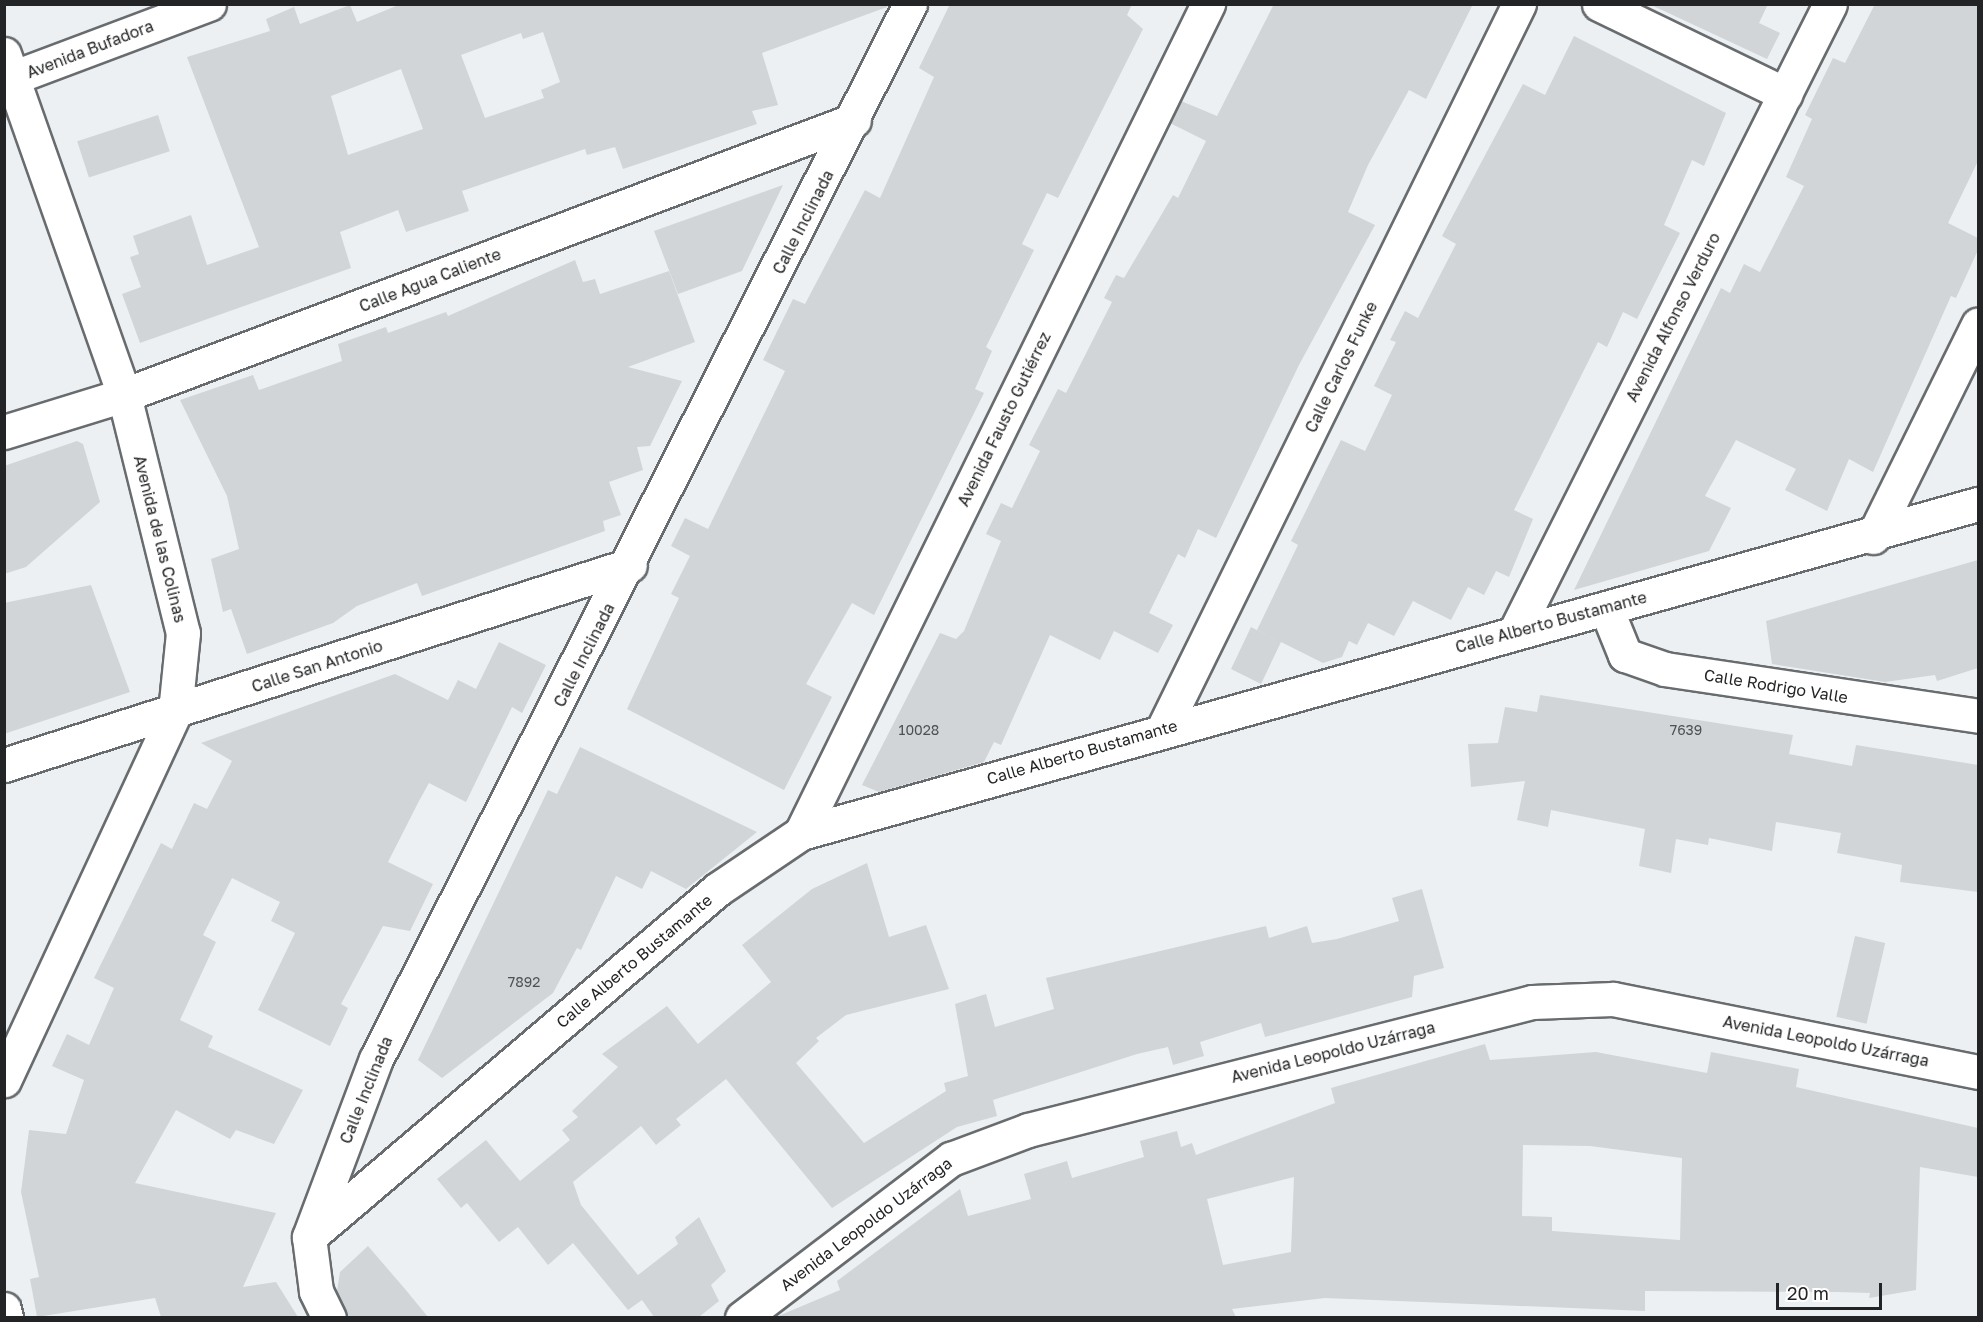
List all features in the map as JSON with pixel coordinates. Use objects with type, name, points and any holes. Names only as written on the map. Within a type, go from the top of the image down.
[{"type":"street","name":"Avenida Bufadora","points":[[8,71],[209,4]]},
{"type":"street","name":"Calle Inclinada","points":[[329,1317],[316,1291],[309,1237],[376,1059],[630,565],[910,4]]},
{"type":"street","name":"Avenida Fausto Gutiérrez","points":[[801,833],[1208,4]]},
{"type":"street","name":"Calle Carlos Funke","points":[[1163,729],[1519,4]]},
{"type":"street","points":[[1599,4],[1785,94]]},
{"type":"street","name":"Avenida Alfonso Verduro","points":[[1516,630],[1830,4]]},
{"type":"street","name":"Avenida de las Colinas","points":[[4,1080],[175,712],[183,633],[124,395],[8,71]]},
{"type":"street","name":"Calle Agua Caliente","points":[[4,432],[124,395],[854,120]]},
{"type":"street","points":[[1873,537],[1978,325]]},
{"type":"street","name":"Calle Alberto Bustamante","points":[[309,1237],[718,889],[801,833],[1516,630],[1873,537],[1978,504]]},
{"type":"street","name":"Calle San Antonio","points":[[4,765],[630,565]]},
{"type":"street","name":"Calle Rodrigo Valle","points":[[1606,608],[1625,655],[1665,669],[1978,716]]},
{"type":"street","name":"Avenida Leopoldo Uzárraga","points":[[742,1317],[951,1159],[1028,1130],[1532,1002],[1612,999],[1978,1072]]},
{"type":"street","points":[[4,1309],[6,1317]]},
{"type":"building","points":[[401,4],[887,4],[887,7],[762,53],[778,105],[752,111],[757,124],[623,169],[615,147],[587,155],[585,149],[462,191],[469,211],[406,232],[398,210],[340,232],[351,268],[140,343],[122,294],[141,287],[130,257],[139,254],[133,236],[191,215],[207,265],[259,247],[187,57],[270,31],[266,19],[294,7],[300,24],[350,5],[357,22]],"holes":[[[543,32],[560,82],[541,90],[544,98],[485,118],[461,55],[521,33],[523,39]],[[401,69],[423,129],[348,155],[331,96]]]},
{"type":"building","points":[[950,4],[1132,4],[1127,15],[1143,29],[1058,198],[1047,193],[1022,244],[1034,250],[986,347],[992,351],[975,389],[984,393],[874,615],[852,603],[806,684],[832,697],[784,790],[627,709],[679,598],[671,594],[690,556],[671,546],[685,518],[708,529],[785,371],[763,360],[793,299],[805,304],[865,190],[880,198],[934,77],[919,68]]},
{"type":"building","points":[[1274,4],[1473,4],[1426,99],[1409,90],[1368,165],[1348,212],[1375,225],[1299,365],[1216,538],[1198,529],[1185,558],[1178,554],[1149,613],[1173,625],[1158,653],[1114,631],[1100,660],[1050,635],[1001,745],[994,742],[984,762],[879,792],[862,785],[940,633],[956,639],[964,631],[1001,541],[986,534],[1001,503],[1012,508],[1040,451],[1029,445],[1058,389],[1066,393],[1112,302],[1104,298],[1116,275],[1124,278],[1173,195],[1178,198],[1206,141],[1170,123],[1181,101],[1217,116]]},
{"type":"building","points":[[1649,4],[1768,4],[1759,23],[1780,33],[1767,59]]},
{"type":"building","points":[[1875,4],[1978,4],[1978,161],[1948,223],[1978,238],[1978,250],[1956,298],[1951,296],[1873,472],[1849,459],[1827,511],[1785,490],[1796,469],[1736,440],[1705,496],[1731,508],[1709,551],[1574,590],[1721,288],[1730,293],[1744,264],[1760,272],[1804,186],[1786,177],[1812,119],[1805,115],[1833,58],[1845,63]]},
{"type":"building","points":[[1574,36],[1726,113],[1704,166],[1692,160],[1664,225],[1680,233],[1637,319],[1623,312],[1607,347],[1598,342],[1514,510],[1533,519],[1509,577],[1496,571],[1484,595],[1468,587],[1451,620],[1413,601],[1394,636],[1368,623],[1357,645],[1349,641],[1342,657],[1323,663],[1281,642],[1261,684],[1231,669],[1251,627],[1276,640],[1257,630],[1298,545],[1291,541],[1341,440],[1365,451],[1392,395],[1374,386],[1396,342],[1390,340],[1405,311],[1418,318],[1456,244],[1442,236],[1523,84],[1545,95]]},
{"type":"building","points":[[158,115],[170,151],[89,177],[77,141]]},
{"type":"building","points":[[783,185],[742,271],[678,294],[654,231]]},
{"type":"building","points":[[575,260],[583,282],[595,279],[600,294],[669,271],[695,342],[628,367],[682,381],[650,446],[637,447],[643,470],[609,482],[621,515],[603,521],[605,531],[422,596],[417,583],[357,606],[333,623],[247,654],[231,609],[223,612],[211,559],[239,549],[227,496],[180,400],[253,375],[259,390],[342,361],[338,344],[386,327],[388,333],[446,312],[448,316]]},
{"type":"building","points":[[77,441],[83,444],[100,502],[26,567],[4,574],[4,466]]},
{"type":"building","points":[[1978,560],[1978,668],[1937,681],[1935,675],[1885,682],[1772,664],[1766,621]]},
{"type":"building","points":[[91,585],[130,692],[4,734],[4,603]]},
{"type":"building","points":[[499,642],[546,665],[522,713],[512,707],[466,802],[429,783],[388,862],[433,884],[410,931],[383,926],[341,1004],[348,1008],[330,1046],[258,1010],[295,933],[271,921],[280,902],[232,878],[203,935],[216,942],[180,1020],[213,1036],[208,1047],[303,1090],[274,1144],[236,1130],[230,1139],[176,1110],[135,1183],[276,1213],[243,1287],[276,1282],[298,1317],[161,1317],[155,1298],[37,1317],[30,1279],[39,1277],[21,1192],[29,1130],[66,1134],[84,1080],[52,1066],[67,1034],[89,1045],[114,988],[94,978],[161,843],[172,849],[194,803],[207,809],[232,761],[201,743],[395,674],[448,700],[458,680],[476,689]]},
{"type":"building","points":[[1540,695],[1793,735],[1789,754],[1852,766],[1856,745],[1978,765],[1978,892],[1900,882],[1902,865],[1837,853],[1841,833],[1776,822],[1772,851],[1709,838],[1708,845],[1676,839],[1671,873],[1639,866],[1645,829],[1551,810],[1548,827],[1517,820],[1525,781],[1471,787],[1468,744],[1498,743],[1505,707],[1537,712]]},
{"type":"building","points":[[580,747],[757,832],[686,889],[651,871],[642,889],[616,876],[581,950],[577,948],[553,993],[442,1078],[418,1060],[548,790],[557,794]]},
{"type":"building","points":[[867,863],[889,937],[926,925],[949,989],[846,1015],[816,1038],[819,1041],[796,1063],[864,1143],[946,1091],[944,1083],[968,1076],[955,1004],[986,994],[995,1027],[1054,1009],[1046,978],[1266,926],[1269,938],[1307,926],[1312,943],[1337,939],[1399,921],[1392,898],[1422,889],[1444,968],[1414,976],[1412,997],[1265,1037],[1261,1023],[1200,1042],[1204,1056],[1173,1065],[1168,1047],[1137,1054],[993,1100],[997,1116],[957,1127],[832,1208],[726,1079],[676,1119],[681,1125],[656,1145],[641,1126],[573,1182],[581,1205],[638,1275],[678,1244],[675,1237],[699,1217],[726,1271],[711,1285],[719,1301],[699,1317],[654,1317],[642,1300],[628,1310],[573,1243],[548,1265],[518,1227],[499,1242],[467,1203],[461,1208],[437,1179],[486,1140],[520,1181],[570,1140],[562,1130],[578,1117],[572,1111],[618,1067],[602,1054],[667,1006],[698,1044],[771,982],[742,945],[812,889]]},
{"type":"building","points":[[1855,936],[1885,943],[1867,1024],[1836,1017]]},
{"type":"building","points":[[1485,1044],[1490,1060],[1596,1052],[1707,1073],[1711,1052],[1799,1069],[1796,1087],[1978,1128],[1978,1177],[1920,1167],[1916,1290],[1869,1298],[1870,1293],[1645,1291],[1645,1311],[1325,1298],[1232,1309],[1236,1317],[776,1317],[840,1290],[837,1281],[960,1189],[968,1216],[1031,1199],[1024,1174],[1067,1161],[1072,1178],[1144,1157],[1140,1141],[1177,1131],[1181,1147],[1192,1143],[1196,1155],[1335,1103],[1331,1088]],"holes":[[[1523,1145],[1590,1146],[1682,1158],[1680,1240],[1552,1231],[1552,1217],[1522,1216]],[[1294,1177],[1291,1252],[1223,1265],[1207,1199]]]},
{"type":"building","points":[[368,1246],[428,1317],[347,1317],[337,1291],[340,1272]]}]
